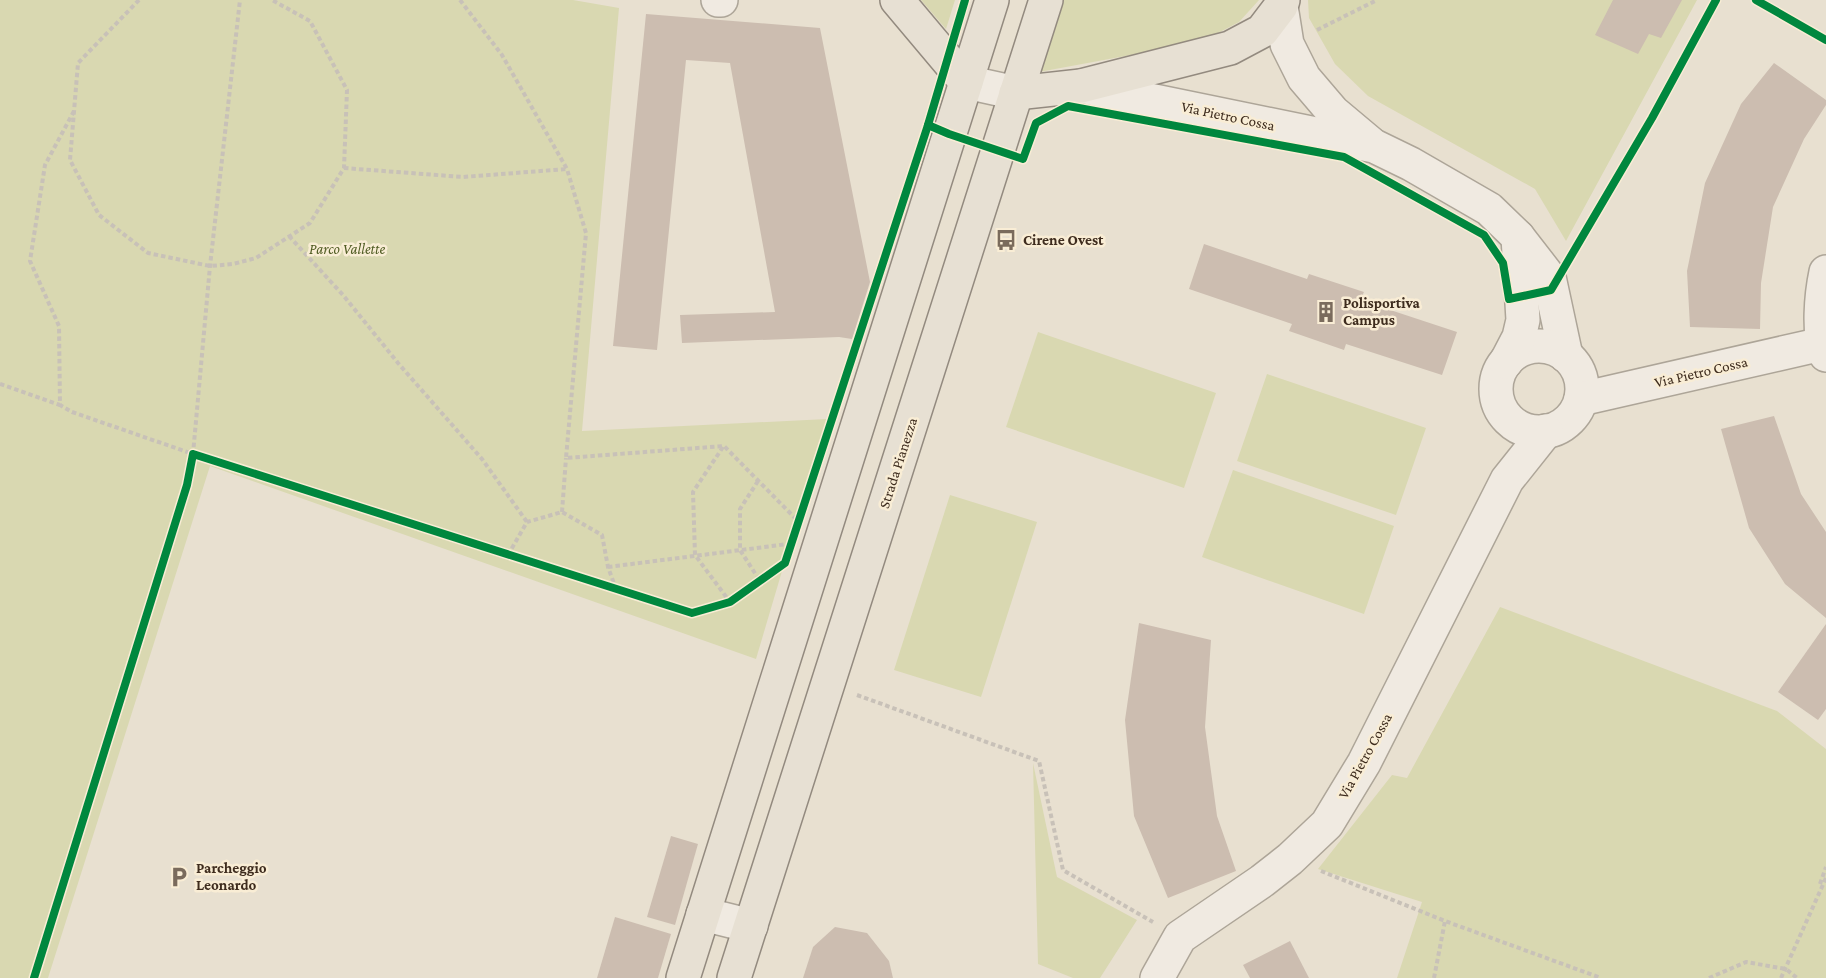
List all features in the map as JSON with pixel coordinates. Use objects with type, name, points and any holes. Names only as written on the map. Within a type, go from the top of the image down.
[{"type":"main road","points":[[897,0],[966,81]]},
{"type":"main road","points":[[683,978],[992,0]]},
{"type":"main road","name":"Strada Pianezza","points":[[734,978],[1046,0]]},
{"type":"main road","points":[[1016,93],[1081,86],[1230,48],[1262,31],[1282,3]]},
{"type":"street","name":"Via Pietro Cossa","points":[[1282,3],[1287,44],[1304,78],[1333,112],[1374,147]]},
{"type":"street","points":[[966,81],[1016,93]]},
{"type":"street","name":"Via Pietro Cossa","points":[[1081,86],[1374,147],[1412,164],[1489,209],[1518,237],[1549,277],[1566,356],[1574,364],[1581,387],[1581,399],[1576,411],[1568,421],[1557,428],[1546,431],[1507,480],[1364,763],[1327,824],[1290,859],[1180,937],[1157,978]]},
{"type":"street","name":"Via Pietro Cossa","points":[[1507,480],[1506,416],[1498,400],[1496,387],[1499,374],[1519,337],[1523,320],[1518,237]]},
{"type":"street","name":"Via Pietro Cossa","points":[[1581,399],[1824,350],[1822,288],[1826,272]]},
{"type":"street","points":[[1506,362],[1517,353],[1541,346],[1554,349],[1566,356]]},
{"type":"street","points":[[1506,416],[1521,428],[1532,432],[1546,431]]},
{"type":"street","points":[[703,914],[751,926]]},
{"type":"path","points":[[139,0],[78,63],[70,160],[99,215],[148,253],[210,266],[233,264],[256,258],[310,223],[344,168],[347,90],[310,21],[272,0]]},
{"type":"path","points":[[0,384],[193,454],[210,266],[240,0]]},
{"type":"path","points":[[460,0],[502,55],[567,169],[586,233],[562,512]]},
{"type":"path","points":[[1287,44],[1377,0]]},
{"type":"path","points":[[60,405],[59,326],[30,261],[45,165],[74,111]]},
{"type":"path","points":[[344,168],[463,177],[567,169]]},
{"type":"path","points":[[289,236],[343,295],[398,363],[482,459],[527,522]]},
{"type":"path","points":[[566,458],[724,446]]},
{"type":"path","points":[[724,446],[798,521]]},
{"type":"path","points":[[724,446],[693,492],[695,555],[730,602]]},
{"type":"path","points":[[758,481],[740,509],[740,550],[760,581]]},
{"type":"path","points":[[788,553],[802,510]]},
{"type":"path","points":[[508,555],[527,522],[562,512],[602,535],[608,567],[616,589]]},
{"type":"path","points":[[608,567],[792,543]]},
{"type":"path","points":[[828,684],[1039,761],[1063,870],[1180,937]]},
{"type":"path","points":[[1290,859],[1445,921],[1601,978]]},
{"type":"path","points":[[1781,978],[1815,899],[1826,867]]},
{"type":"path","points":[[1815,899],[1826,878]]},
{"type":"path","points":[[1434,978],[1445,921]]},
{"type":"path","points":[[1708,978],[1746,962],[1786,969],[1797,978]]},
{"type":"green space","name":"Parco Vallette","points":[[0,0],[573,0],[619,8],[582,431],[827,419],[756,659],[210,466],[48,978],[0,978]]},
{"type":"green space","points":[[921,0],[955,0],[946,29]]},
{"type":"green space","points":[[1063,0],[1259,0],[1239,22],[1201,42],[1039,72]]},
{"type":"green space","points":[[1308,0],[1697,0],[1566,241],[1535,189],[1368,96],[1335,64],[1309,18]]},
{"type":"green space","points":[[1038,332],[1216,393],[1184,488],[1006,427]]},
{"type":"green space","points":[[1267,374],[1426,428],[1396,515],[1237,461]]},
{"type":"green space","points":[[1233,470],[1394,526],[1364,614],[1202,557]]},
{"type":"green space","points":[[950,495],[1037,522],[981,697],[894,670]]},
{"type":"green space","points":[[1500,607],[1777,711],[1826,749],[1826,978],[1397,978],[1422,902],[1318,869],[1392,775],[1407,778]]},
{"type":"green space","points":[[1033,763],[1057,877],[1137,920],[1100,978],[1073,978],[1038,964]]},
{"type":"building","points":[[1613,0],[1682,0],[1661,38],[1649,34],[1638,54],[1595,35]]},
{"type":"building","points":[[646,14],[820,28],[870,282],[852,339],[839,337],[682,343],[680,315],[775,312],[730,63],[686,60],[657,350],[613,346]]},
{"type":"building","points":[[1774,63],[1826,100],[1826,105],[1804,139],[1773,207],[1761,283],[1760,329],[1690,327],[1687,271],[1705,183],[1741,104]]},
{"type":"building","points":[[1204,244],[1307,279],[1309,274],[1364,292],[1360,300],[1457,332],[1442,375],[1346,344],[1344,350],[1289,331],[1292,324],[1189,289]]},
{"type":"building","points":[[1774,416],[1801,494],[1826,532],[1826,618],[1785,584],[1749,528],[1721,429]]},
{"type":"building","points":[[1139,623],[1211,640],[1205,727],[1217,816],[1236,871],[1168,898],[1134,816],[1125,720]]},
{"type":"building","points":[[1826,624],[1826,709],[1818,720],[1778,692]]},
{"type":"building","points":[[671,836],[698,844],[675,925],[647,917]]},
{"type":"building","points":[[615,917],[671,934],[658,978],[597,978]]},
{"type":"building","points":[[835,927],[867,933],[889,961],[893,978],[803,978],[813,947]]},
{"type":"building","points":[[1290,941],[1309,978],[1250,978],[1243,965]]},
{"type":"cycle path","points":[[928,125],[965,0]]},
{"type":"cycle path","points":[[34,978],[187,485],[193,454],[692,613],[730,602],[785,563],[928,125],[1023,159],[1036,123],[1068,106],[1344,157],[1484,235],[1503,263],[1509,299],[1551,290],[1652,118],[1716,0]]},
{"type":"cycle path","points":[[1756,0],[1826,40]]},
{"type":"place","name":"Cirene Ovest","points":[[1006,240]]},
{"type":"place","name":"Polisportiva Campus","points":[[1326,312]]},
{"type":"place","name":"Parcheggio Leonardo","points":[[179,877]]}]
